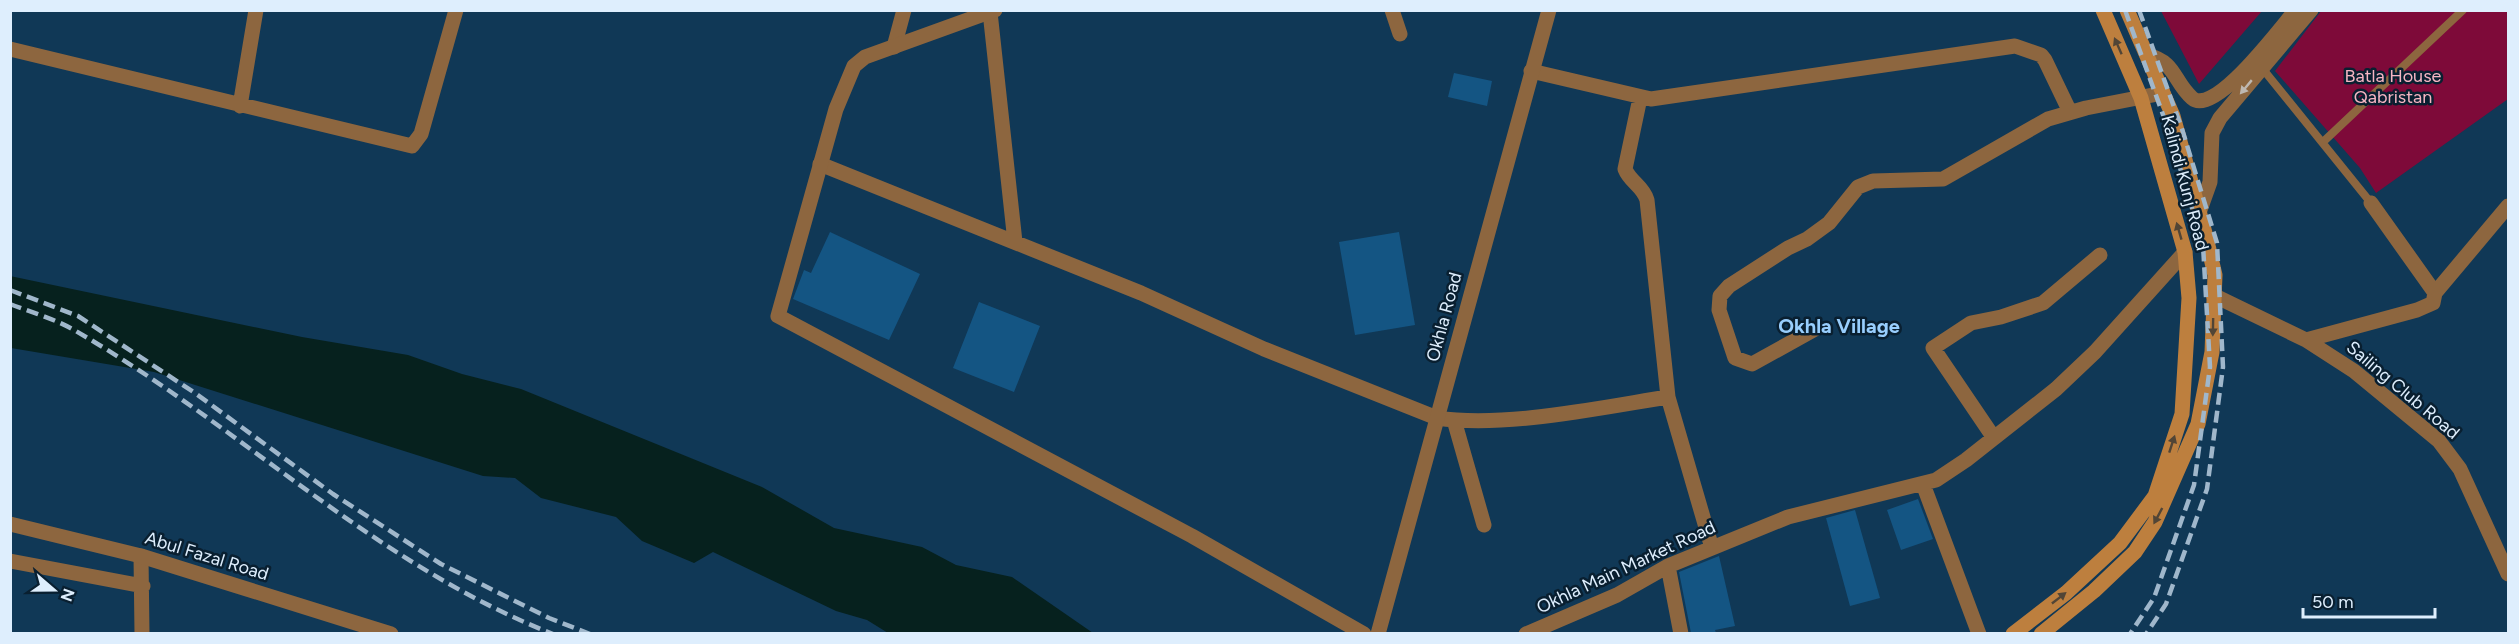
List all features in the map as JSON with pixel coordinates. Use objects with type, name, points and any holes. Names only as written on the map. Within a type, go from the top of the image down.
[{"type":"main road","name":"Kalindi Kunj Road","points":[[2013,633],[2066,593],[2120,543],[2155,496],[2182,414],[2189,298],[2186,252],[2141,98],[2103,10]]},
{"type":"main road","name":"Kalindi Kunj Road","points":[[2041,633],[2094,591],[2135,552],[2160,513],[2198,424],[2212,352],[2215,275],[2200,210],[2173,116],[2127,10]]},
{"type":"street","points":[[240,106],[256,10]]},
{"type":"street","points":[[10,49],[412,146],[421,134],[456,10]]},
{"type":"street","points":[[894,46],[904,10]]},
{"type":"street","points":[[1392,10],[1400,34]]},
{"type":"street","points":[[1536,10],[1547,18]]},
{"type":"street","points":[[2147,55],[2168,63],[2191,97],[2197,102],[2206,101],[2231,84],[2296,10]]},
{"type":"street","points":[[2200,210],[2210,182],[2212,133],[2220,118],[2311,10]]},
{"type":"street","points":[[1014,242],[993,11],[865,57],[854,66],[836,108],[778,312],[780,318],[1192,536],[1364,633]]},
{"type":"street","name":"Okhla Road","points":[[1378,633],[1547,18]]},
{"type":"street","points":[[1531,71],[1640,98],[1672,97],[2015,46],[2040,55],[2045,60],[2070,112]]},
{"type":"street","points":[[1817,328],[1752,364],[1742,363],[1735,358],[1719,310],[1719,300],[1730,286],[1788,248],[1807,240],[1829,223],[1858,187],[1873,181],[1943,179],[2048,119],[2070,112],[2163,93]]},
{"type":"street","points":[[1640,98],[1624,170],[1629,178],[1642,189],[1647,200],[1668,397],[1712,548]]},
{"type":"street","points":[[820,164],[1141,293],[1264,349],[1437,418],[1454,420],[1544,416],[1668,397]]},
{"type":"street","points":[[2372,203],[2435,293]]},
{"type":"street","points":[[2306,339],[2423,309],[2433,303],[2435,293],[2508,206]]},
{"type":"street","name":"Okhla Main Market Road","points":[[1526,633],[1617,595],[1668,566],[1788,517],[1923,484],[1947,473],[2056,389],[2095,352],[2186,252]]},
{"type":"street","points":[[1994,438],[1933,348],[1971,323],[2001,317],[2043,303],[2100,255]]},
{"type":"street","name":"Sailing Club Road","points":[[2213,295],[2306,339],[2354,371],[2449,452],[2503,545],[2508,574]]},
{"type":"street","points":[[1454,420],[1484,525]]},
{"type":"street","points":[[1923,484],[1979,633]]},
{"type":"street","name":"Abul Fazal Road","points":[[10,524],[141,556],[391,633]]},
{"type":"street","points":[[141,556],[142,633]]},
{"type":"street","points":[[10,561],[143,586]]},
{"type":"street","points":[[1668,566],[1682,633]]},
{"type":"lane","points":[[2323,142],[2463,10]]},
{"type":"lane","points":[[2262,68],[2372,203]]},
{"type":"green space","points":[[2161,11],[2262,11],[2199,84]]},
{"type":"green space","name":"Batla House Qabristan","points":[[2321,11],[2508,11],[2508,99],[2376,193],[2360,168],[2275,71]]},
{"type":"shaded area","points":[[10,276],[302,337],[408,355],[462,374],[521,389],[762,487],[834,528],[922,547],[956,565],[1012,577],[1093,633],[888,633],[867,620],[836,611],[713,552],[694,563],[642,541],[616,517],[541,498],[515,478],[483,476],[154,372],[11,348]]},
{"type":"building","points":[[1454,73],[1492,81],[1487,106],[1448,97]]},
{"type":"building","points":[[830,232],[920,274],[889,340],[793,299],[804,270],[811,273]]},
{"type":"building","points":[[1399,232],[1415,325],[1355,335],[1339,242]]},
{"type":"building","points":[[979,302],[1040,326],[1014,392],[953,368]]},
{"type":"building","points":[[1918,499],[1933,539],[1901,550],[1887,510]]},
{"type":"building","points":[[1855,510],[1880,598],[1850,606],[1826,518]]},
{"type":"building","points":[[1719,556],[1735,626],[1715,630],[1716,633],[1691,633],[1679,572]]},
{"type":"railway","points":[[2125,10],[2170,134],[2203,245],[2210,367],[2194,485],[2154,598],[2130,634]]},
{"type":"railway","points":[[2139,10],[2182,129],[2217,243],[2223,367],[2207,489],[2166,604],[2146,634]]},
{"type":"railway","points":[[10,290],[78,316],[195,393],[333,494],[441,564],[549,618],[590,634]]},
{"type":"railway","points":[[10,304],[67,326],[134,367],[366,532],[426,570],[488,605],[553,634]]},
{"type":"district","name":"Okhla Village","points":[[1839,326]]}]
